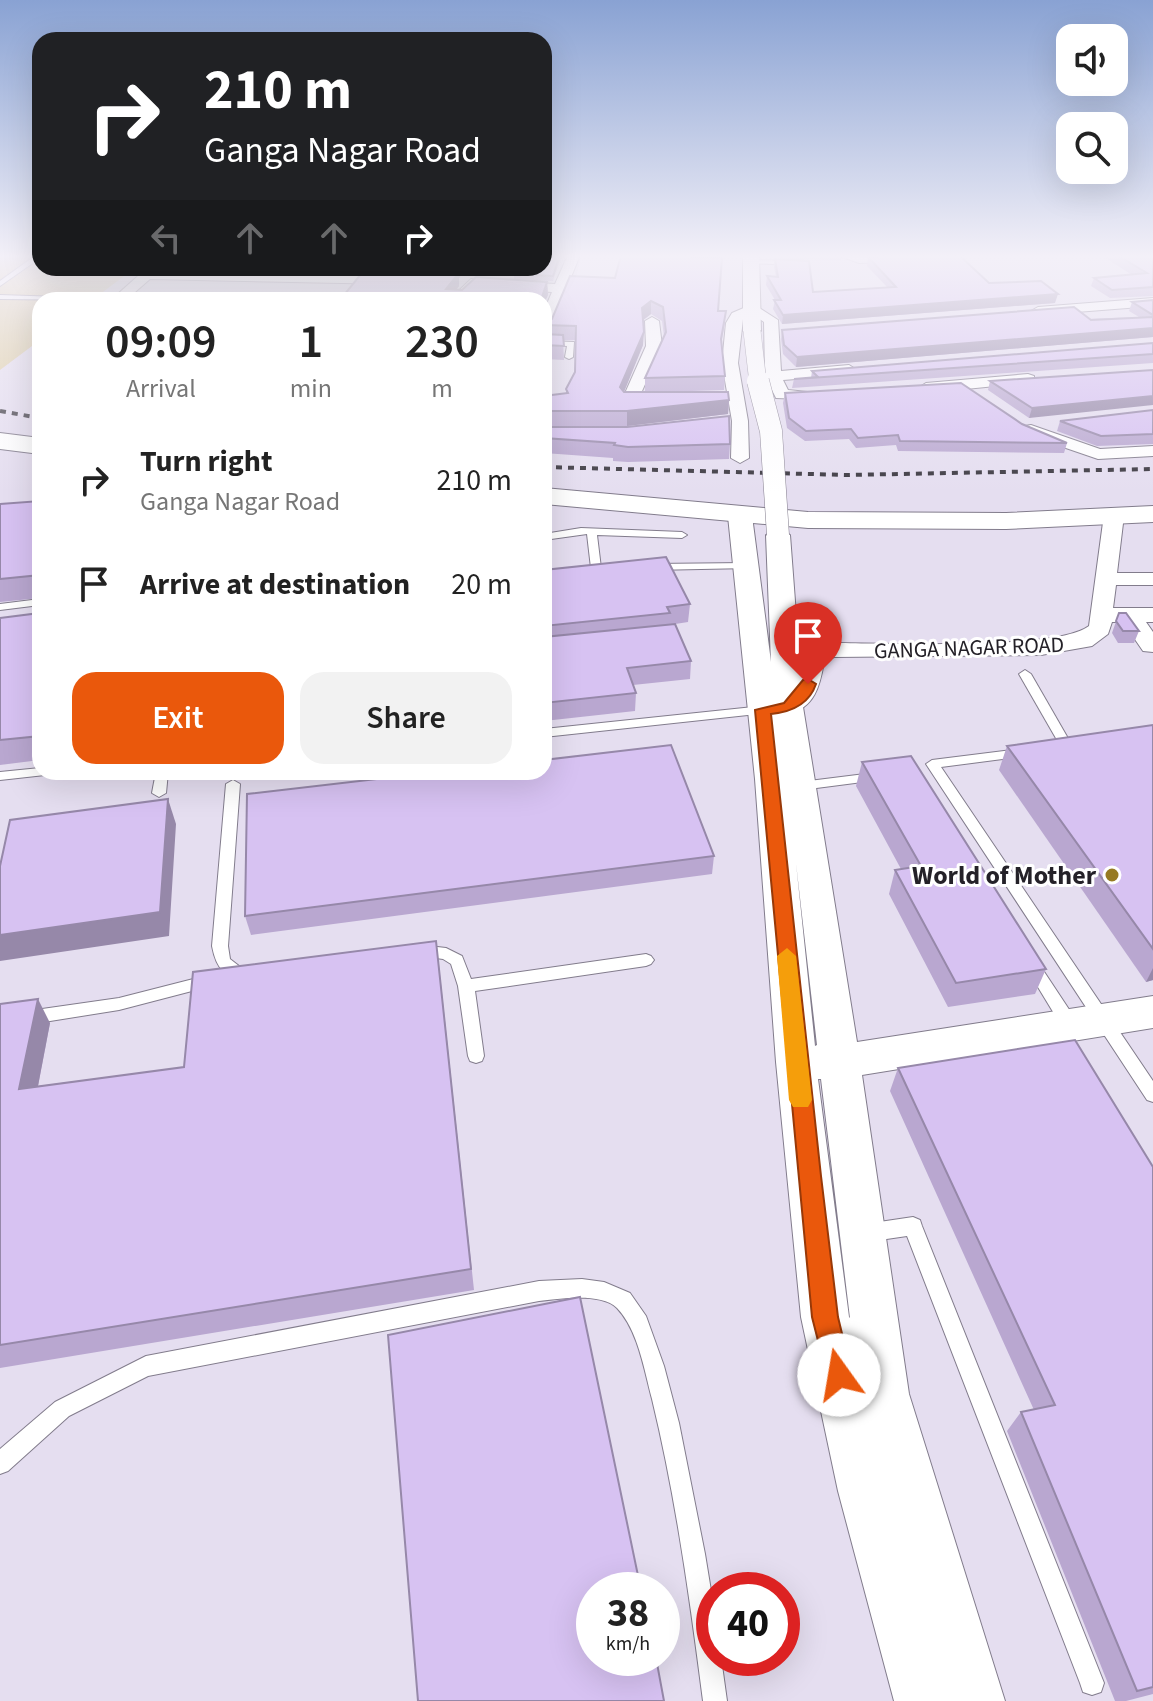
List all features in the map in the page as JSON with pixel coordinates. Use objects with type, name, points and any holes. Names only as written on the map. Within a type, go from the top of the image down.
[{"type":"main road","points":[[0,441],[32,445]]},
{"type":"main road","points":[[552,497],[740,516],[931,522],[1153,514]]},
{"type":"street","points":[[645,400],[630,400],[654,346],[653,334]]},
{"type":"street","points":[[732,334],[729,397],[740,458]]},
{"type":"street","points":[[768,334],[754,366],[771,431],[778,535],[775,709],[801,786],[818,1062],[825,1317],[865,1491],[924,1701]]},
{"type":"street","points":[[770,334],[773,376],[782,395],[804,398],[833,396]]},
{"type":"street","points":[[977,361],[1000,381]]},
{"type":"street","points":[[773,376],[867,369]]},
{"type":"street","points":[[906,390],[1042,378]]},
{"type":"street","points":[[964,385],[987,401]]},
{"type":"street","points":[[729,397],[764,396]]},
{"type":"street","points":[[1067,421],[1022,425],[1046,437],[1098,454],[1153,451]]},
{"type":"street","points":[[1046,437],[1092,431]]},
{"type":"street","points":[[1102,610],[1114,515]]},
{"type":"street","points":[[740,516],[746,566],[775,709],[818,1062],[861,1233],[884,1394],[975,1701]]},
{"type":"street","points":[[1106,579],[1153,579]]},
{"type":"street","points":[[1102,610],[1153,602]]},
{"type":"street","points":[[1102,610],[1142,615],[1151,646]]},
{"type":"street","name":"GANGA NAGAR ROAD","points":[[775,709],[806,691],[811,660],[817,654],[832,650],[1069,646],[1084,641],[1100,629],[1102,610]]},
{"type":"street","points":[[818,1062],[1153,1012]]},
{"type":"lane","points":[[552,343],[571,344],[569,357]]},
{"type":"lane","points":[[592,531],[596,568]]},
{"type":"lane","points":[[552,535],[592,531],[682,535]]},
{"type":"lane","points":[[644,567],[746,566]]},
{"type":"lane","points":[[583,569],[612,567]]},
{"type":"lane","points":[[0,607],[32,603]]},
{"type":"lane","points":[[1025,674],[1074,746],[932,764],[1087,1022]]},
{"type":"lane","points":[[552,732],[775,709]]},
{"type":"lane","points":[[0,776],[32,773]]},
{"type":"lane","points":[[801,786],[895,774]]},
{"type":"lane","points":[[159,793],[161,780]]},
{"type":"lane","points":[[233,784],[220,946],[223,962],[236,972]]},
{"type":"lane","points":[[1021,947],[1153,1095]]},
{"type":"lane","points":[[398,953],[426,950],[457,960],[466,986],[476,1056]]},
{"type":"lane","points":[[466,986],[646,960]]},
{"type":"lane","points":[[0,1022],[170,994],[236,972],[258,972]]},
{"type":"lane","points":[[861,1233],[913,1226],[1092,1683]]},
{"type":"lane","points":[[0,1463],[62,1409],[146,1366],[539,1291],[594,1289],[623,1300],[642,1325],[662,1391],[715,1701]]},
{"type":"shaded area","points":[[0,334],[32,334],[32,346],[0,370]]},
{"type":"building","points":[[552,334],[563,335],[564,346],[552,345]]},
{"type":"building","points":[[576,334],[643,334],[620,387],[624,392],[728,392],[729,400],[627,411],[552,411],[552,395],[568,393],[566,389],[575,372]]},
{"type":"building","points":[[665,334],[722,334],[725,376],[645,378]]},
{"type":"building","points":[[783,334],[1075,334],[797,357],[784,345]]},
{"type":"building","points":[[1153,343],[1153,354],[794,379],[818,377],[812,371]]},
{"type":"building","points":[[1153,370],[1153,396],[1032,408],[990,381]]},
{"type":"building","points":[[961,383],[1022,424],[1067,443],[900,441],[898,435],[858,438],[851,429],[806,431],[789,418],[785,393]]},
{"type":"building","points":[[1153,410],[1153,434],[1101,436],[1060,421]]},
{"type":"building","points":[[729,416],[730,444],[628,447],[615,443],[552,439],[552,427],[627,427]]},
{"type":"building","points":[[32,502],[32,576],[0,579],[0,504]]},
{"type":"building","points":[[666,557],[690,604],[667,607],[670,613],[552,625],[552,569]]},
{"type":"building","points":[[1119,613],[1126,613],[1139,631],[1123,631],[1116,621]]},
{"type":"building","points":[[32,614],[32,737],[0,740],[0,618]]},
{"type":"building","points":[[675,624],[691,661],[627,668],[636,693],[552,702],[552,636]]},
{"type":"building","name":"World of Mother","points":[[1153,725],[1153,949],[1007,746]]},
{"type":"building","points":[[671,745],[714,856],[245,916],[247,794],[368,780],[552,780],[552,759]]},
{"type":"building","points":[[911,756],[1046,969],[956,983],[895,870],[921,866],[862,762]]},
{"type":"building","points":[[168,799],[160,912],[0,935],[0,866],[10,820]]},
{"type":"building","points":[[436,941],[471,1269],[0,1345],[0,1004],[38,999],[19,1089],[184,1067],[193,972]]},
{"type":"building","points":[[1075,1040],[1153,1167],[1153,1687],[1137,1691],[1021,1412],[1055,1405],[898,1068]]},
{"type":"building","points":[[580,1297],[637,1572],[576,1572],[576,1676],[659,1676],[664,1701],[418,1701],[388,1335]]},
{"type":"railway","points":[[0,411],[32,417]]},
{"type":"railway","points":[[552,467],[848,475],[1153,469]]},
{"type":"slow traffic","points":[[787,956],[800,1100]]},
{"type":"place","name":"World of Mother","points":[[1112,875]]},
{"type":"route","points":[[808,684],[806,691],[788,707],[763,710],[796,1062],[825,1317],[839,1375]]}]
